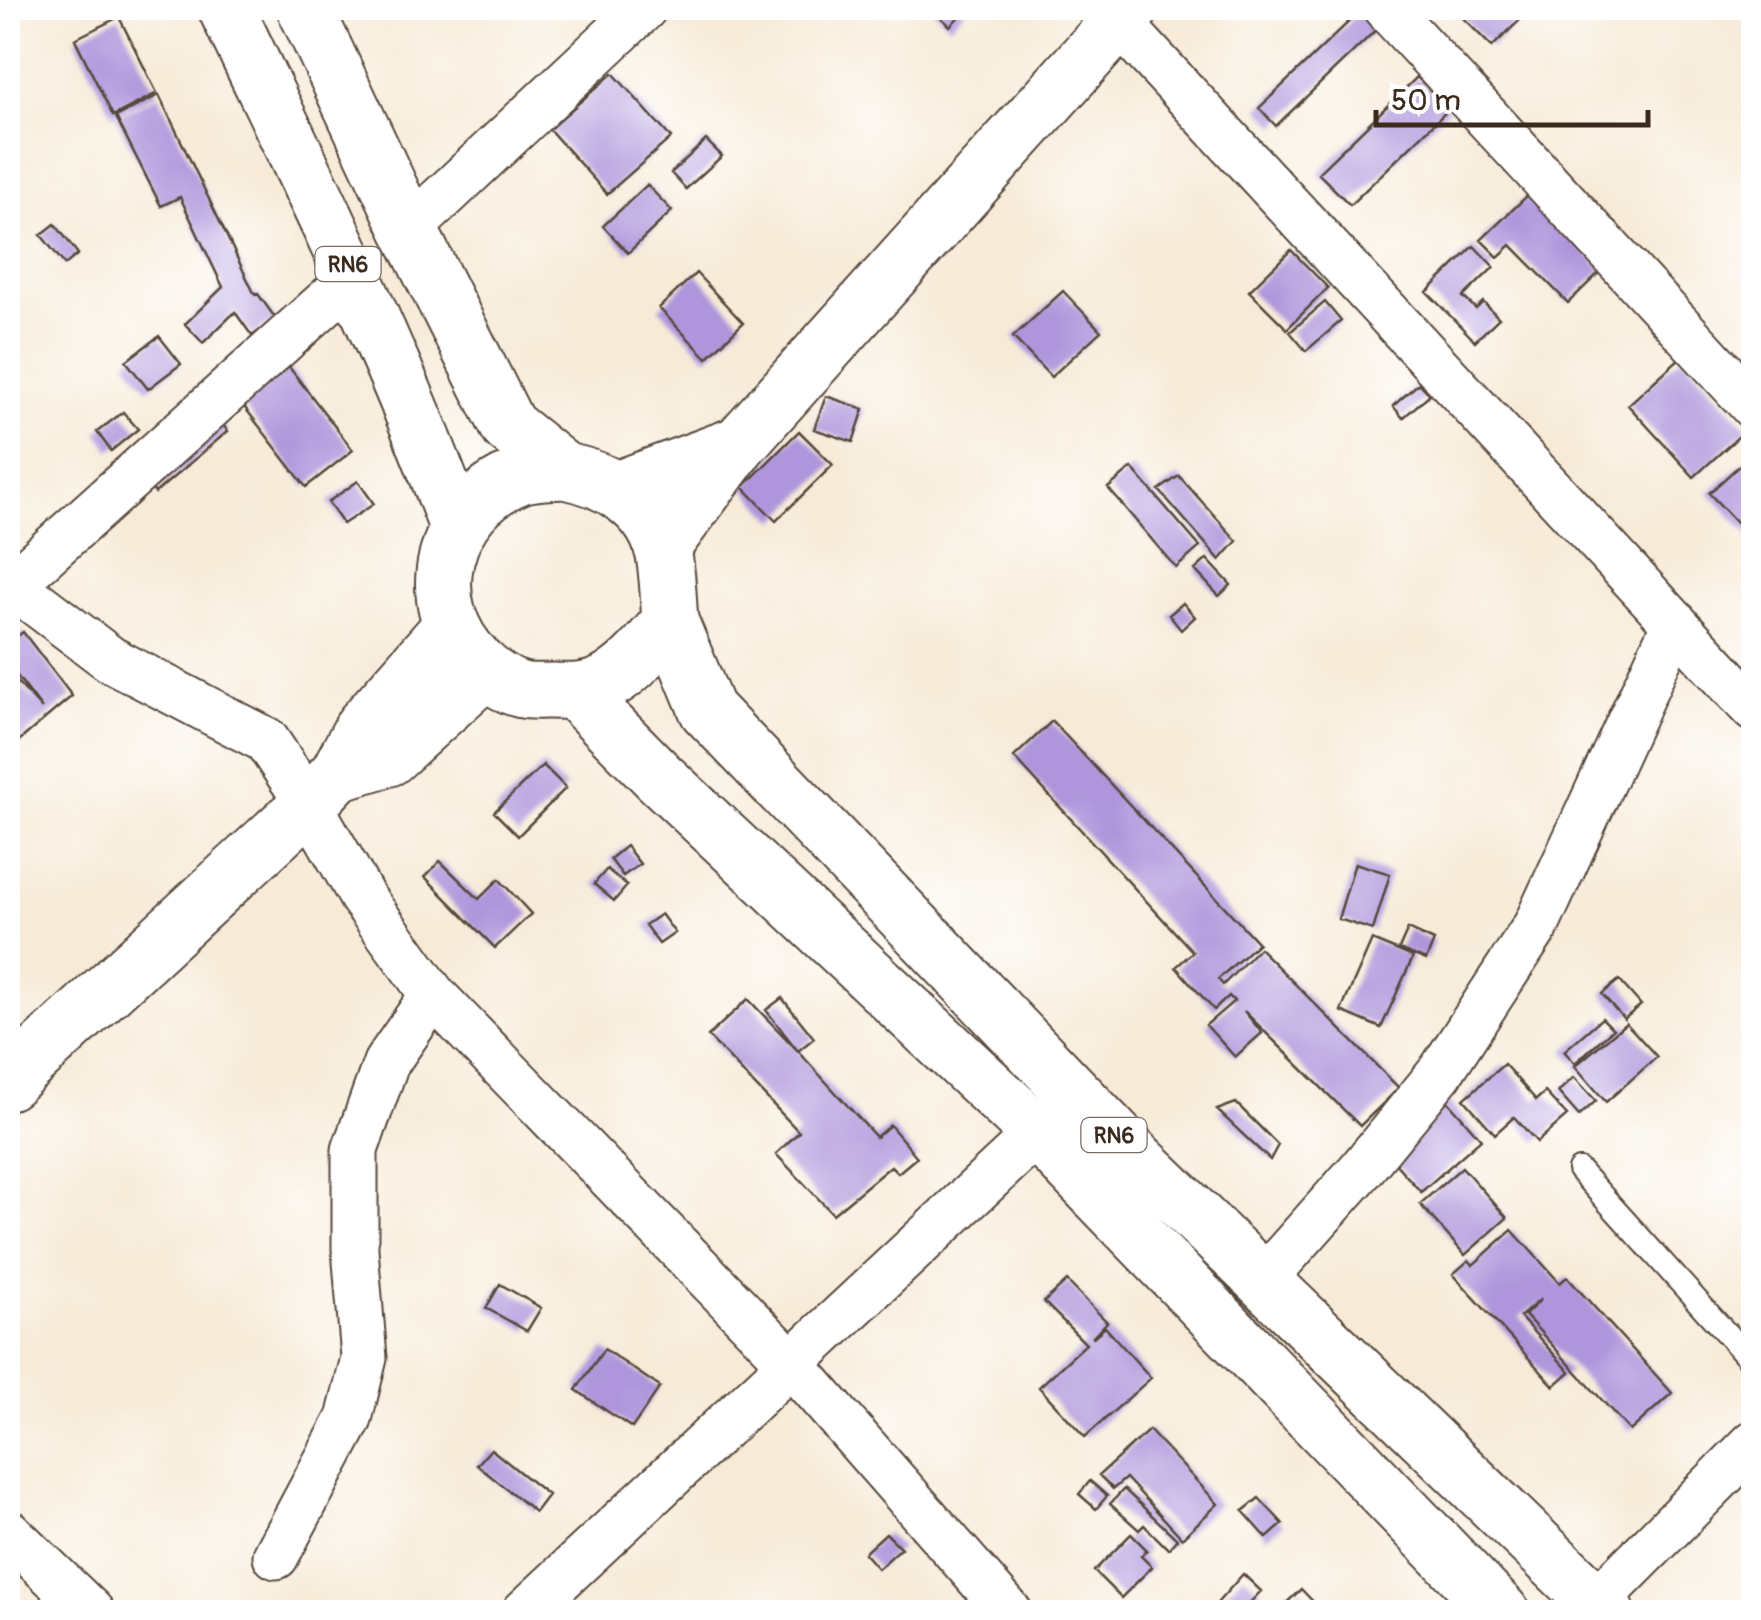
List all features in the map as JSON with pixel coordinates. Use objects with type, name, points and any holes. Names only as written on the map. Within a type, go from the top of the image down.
[{"type":"main road","name":"RN6","points":[[226,8],[354,277],[456,527]]},
{"type":"main road","name":"RN6","points":[[305,8],[408,229],[508,426],[564,471]]},
{"type":"main road","points":[[662,548],[739,444],[1124,14]]},
{"type":"main road","points":[[617,489],[739,444]]},
{"type":"main road","points":[[564,471],[600,480],[617,489],[645,515],[662,548],[670,622],[637,660],[609,682],[576,692],[521,690],[485,671],[466,651],[451,626],[442,593],[444,559],[456,527],[484,495],[521,475],[564,471]]},
{"type":"main road","name":"RN6","points":[[670,622],[707,710],[1139,1161],[1601,1607]]},
{"type":"main road","points":[[8,1082],[323,788],[362,726],[451,626]]},
{"type":"main road","points":[[323,788],[389,758],[485,671]]},
{"type":"main road","name":"RN6","points":[[576,692],[659,777],[1038,1134],[1501,1612]]},
{"type":"street","points":[[408,229],[644,8]]},
{"type":"street","points":[[1386,8],[1754,407]]},
{"type":"street","points":[[1124,14],[1754,708]]},
{"type":"street","points":[[354,277],[9,583],[110,659],[266,740],[323,788],[362,897],[433,995],[790,1362],[1009,1612]]},
{"type":"street","points":[[1262,1280],[1360,1172],[1440,1073],[1536,926],[1675,623]]},
{"type":"street","points":[[276,1556],[349,1418],[364,1358],[355,1249],[355,1150],[386,1063],[433,995]]},
{"type":"street","points":[[526,1612],[1038,1134]]},
{"type":"street","points":[[1601,1607],[1754,1443]]},
{"type":"street","points":[[8,1532],[91,1612]]},
{"type":"lane","points":[[1579,1170],[1754,1364]]},
{"type":"building","points":[[931,8],[967,8],[950,26]]},
{"type":"building","points":[[1453,8],[1510,8],[1521,19],[1492,47]]},
{"type":"building","points":[[1362,9],[1379,27],[1276,126],[1259,108]]},
{"type":"building","points":[[119,17],[157,93],[113,116],[75,39]]},
{"type":"building","points":[[613,73],[671,138],[607,194],[549,129]]},
{"type":"building","points":[[1417,77],[1449,109],[1350,205],[1318,173]]},
{"type":"building","points":[[159,95],[255,295],[276,319],[252,336],[235,312],[203,343],[185,324],[223,287],[180,197],[161,206],[116,117]]},
{"type":"building","points":[[706,140],[722,156],[686,189],[671,173]]},
{"type":"building","points":[[647,185],[672,211],[628,253],[603,226]]},
{"type":"building","points":[[1530,193],[1603,269],[1568,303],[1511,245],[1498,257],[1481,240]]},
{"type":"building","points":[[55,224],[78,254],[65,265],[41,235]]},
{"type":"building","points":[[1474,246],[1494,267],[1463,297],[1476,309],[1483,302],[1499,318],[1475,341],[1427,292]]},
{"type":"building","points":[[1291,250],[1328,288],[1287,329],[1249,291]]},
{"type":"building","points":[[696,273],[743,323],[707,358],[659,308]]},
{"type":"building","points":[[1063,291],[1101,331],[1051,377],[1013,337]]},
{"type":"building","points":[[1325,302],[1341,321],[1306,351],[1290,332]]},
{"type":"building","points":[[159,336],[181,364],[148,389],[126,361]]},
{"type":"building","points":[[1682,356],[1748,428],[1694,477],[1628,405]]},
{"type":"building","points":[[289,367],[353,450],[306,487],[242,404]]},
{"type":"building","points":[[1419,383],[1430,394],[1403,418],[1393,406]]},
{"type":"building","points":[[826,396],[864,409],[853,442],[814,429]]},
{"type":"building","points":[[123,412],[138,429],[111,451],[97,432]]},
{"type":"building","points":[[214,415],[228,431],[155,493],[141,477]]},
{"type":"building","points":[[799,431],[833,465],[776,521],[743,487]]},
{"type":"building","points":[[8,437],[16,456],[8,460]]},
{"type":"building","points":[[1754,452],[1754,541],[1709,493]]},
{"type":"building","points":[[1132,468],[1200,547],[1176,568],[1108,488]]},
{"type":"building","points":[[1179,476],[1237,541],[1220,560],[1159,490]]},
{"type":"building","points":[[358,481],[374,504],[343,524],[328,502]]},
{"type":"building","points":[[1207,559],[1231,585],[1219,596],[1195,570]]},
{"type":"building","points":[[1183,603],[1195,617],[1181,630],[1169,615]]},
{"type":"building","points":[[23,632],[72,696],[8,750],[8,672],[42,709],[8,664],[8,643]]},
{"type":"building","points":[[1052,721],[1258,943],[1218,979],[1223,985],[1259,948],[1399,1088],[1360,1126],[1244,1011],[1262,1033],[1235,1057],[1206,1025],[1234,1001],[1229,996],[1214,1010],[1176,967],[1193,952],[1014,757]]},
{"type":"building","points":[[543,765],[566,788],[518,836],[494,812]]},
{"type":"building","points":[[626,846],[640,864],[623,876],[610,859]]},
{"type":"building","points":[[440,861],[479,899],[499,879],[531,914],[495,948],[425,877]]},
{"type":"building","points":[[1355,863],[1390,874],[1373,930],[1338,919]]},
{"type":"building","points":[[607,869],[627,886],[614,901],[594,884]]},
{"type":"building","points":[[661,914],[675,933],[659,944],[645,925]]},
{"type":"building","points":[[1408,929],[1434,941],[1426,960],[1399,949]]},
{"type":"building","points":[[1372,940],[1413,957],[1381,1028],[1341,1011]]},
{"type":"building","points":[[1619,980],[1641,1005],[1624,1019],[1602,994]]},
{"type":"building","points":[[782,998],[814,1038],[798,1051],[766,1010]]},
{"type":"building","points":[[748,999],[876,1137],[890,1125],[917,1157],[898,1173],[891,1166],[833,1214],[776,1154],[799,1132],[708,1036]]},
{"type":"building","points":[[1602,1018],[1613,1029],[1575,1063],[1564,1051]]},
{"type":"building","points":[[1626,1023],[1657,1057],[1606,1102],[1575,1066]]},
{"type":"building","points":[[1504,1064],[1536,1100],[1545,1092],[1567,1116],[1537,1142],[1514,1117],[1495,1134],[1464,1099]]},
{"type":"building","points":[[1574,1077],[1596,1101],[1579,1116],[1558,1092]]},
{"type":"building","points":[[1446,1099],[1481,1139],[1421,1192],[1385,1152]]},
{"type":"building","points":[[1236,1103],[1278,1145],[1270,1160],[1217,1110]]},
{"type":"building","points":[[1462,1167],[1507,1218],[1465,1255],[1420,1204]]},
{"type":"building","points":[[1512,1230],[1560,1283],[1567,1277],[1672,1393],[1630,1431],[1525,1315],[1541,1299],[1520,1317],[1570,1372],[1554,1386],[1453,1274],[1469,1260],[1473,1265]]},
{"type":"building","points":[[1067,1281],[1107,1322],[1092,1338],[1105,1327],[1151,1378],[1085,1437],[1039,1387],[1086,1344],[1044,1302]]},
{"type":"building","points":[[500,1284],[541,1308],[527,1331],[486,1308]]},
{"type":"building","points":[[604,1349],[660,1387],[632,1428],[576,1390]]},
{"type":"building","points":[[1149,1430],[1218,1504],[1182,1538],[1126,1478],[1113,1489],[1099,1475]]},
{"type":"building","points":[[491,1449],[548,1495],[535,1512],[477,1465]]},
{"type":"building","points":[[1090,1481],[1107,1496],[1096,1509],[1079,1494]]},
{"type":"building","points":[[1124,1489],[1177,1539],[1168,1549],[1144,1525],[1139,1530],[1110,1504]]},
{"type":"building","points":[[1259,1498],[1283,1524],[1267,1538],[1243,1511]]},
{"type":"building","points":[[886,1533],[901,1548],[878,1569],[864,1553]]},
{"type":"building","points":[[1131,1534],[1147,1550],[1141,1556],[1152,1567],[1121,1598],[1094,1571]]},
{"type":"building","points":[[1243,1574],[1261,1591],[1241,1612],[1210,1611]]},
{"type":"building","points":[[1301,1589],[1323,1612],[1277,1612]]}]
